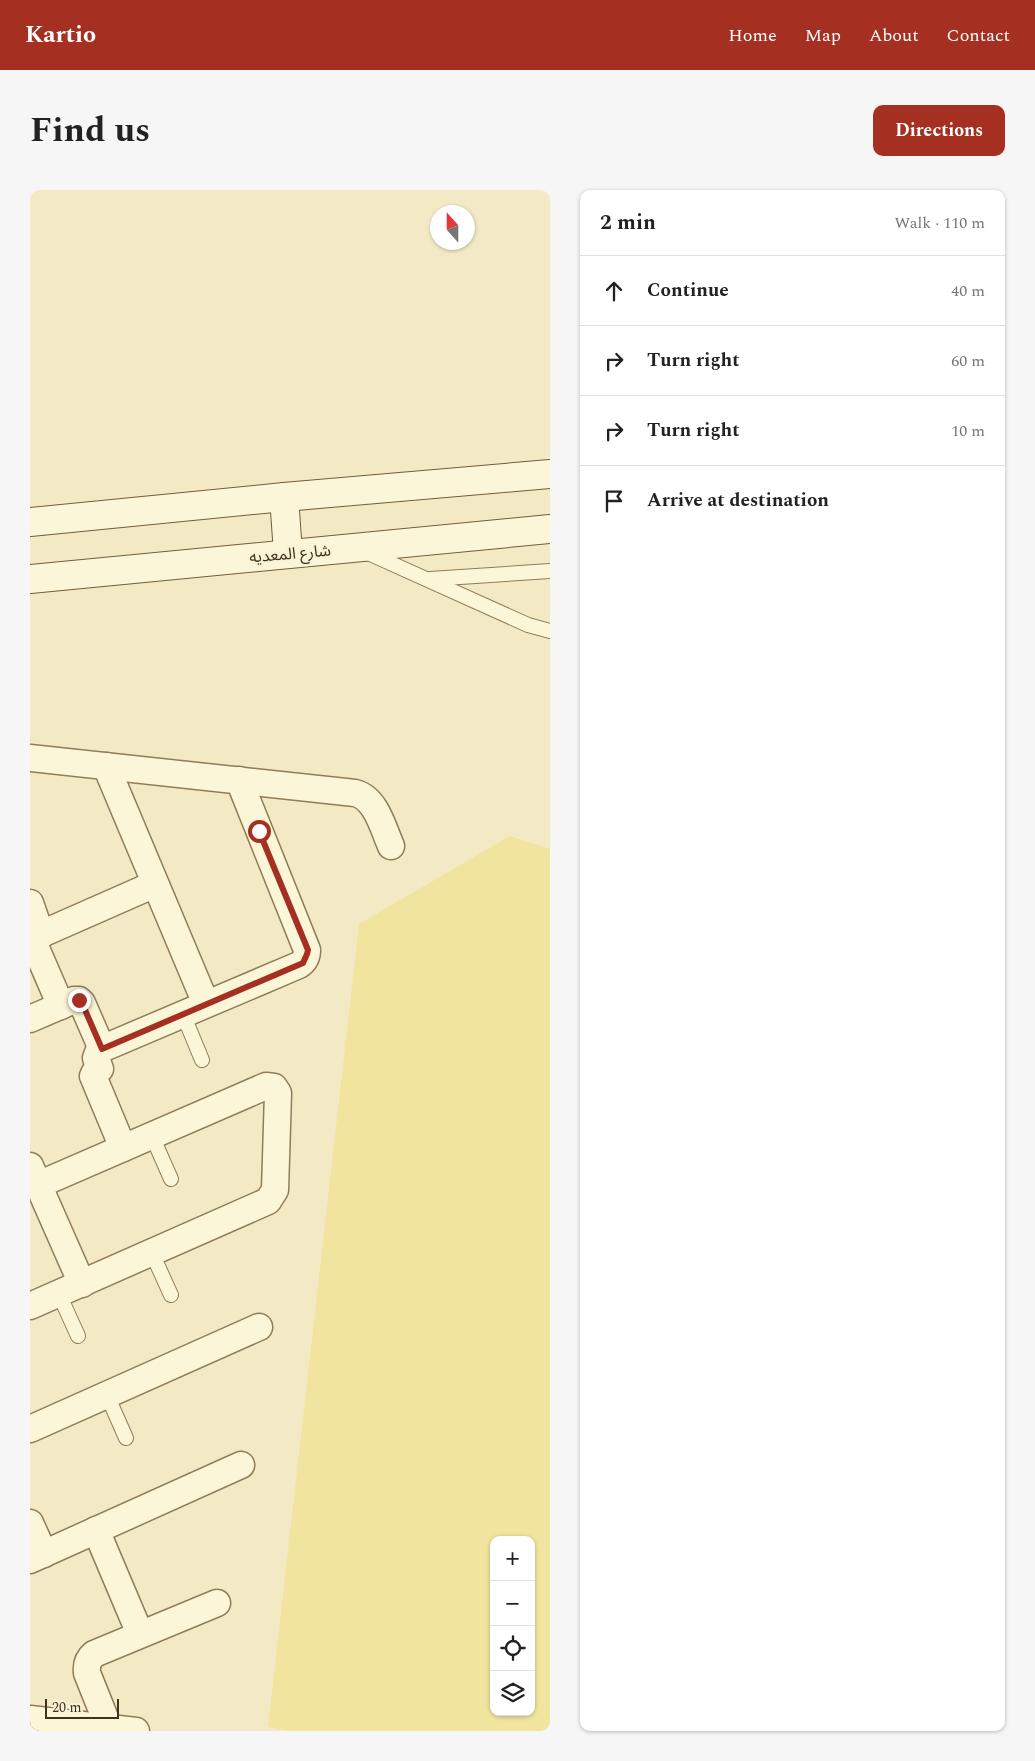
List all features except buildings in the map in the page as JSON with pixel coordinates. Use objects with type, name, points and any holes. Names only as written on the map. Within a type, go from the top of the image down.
[{"type":"main road","points":[[30,522],[284,497],[550,474]]},
{"type":"main road","points":[[284,497],[288,553]]},
{"type":"main road","name":"شارع المعديه","points":[[30,580],[288,553],[550,529]]},
{"type":"street","points":[[30,758],[355,792],[371,802],[391,846]]},
{"type":"street","points":[[106,766],[206,1004]]},
{"type":"street","points":[[123,1148],[93,1076],[94,1072],[100,1069],[96,1055],[102,1049],[299,965],[306,959],[308,950],[239,780]]},
{"type":"street","points":[[34,938],[155,884]]},
{"type":"street","points":[[30,903],[34,938],[61,1006]]},
{"type":"street","points":[[30,1019],[74,1000],[81,1001],[102,1049]]},
{"type":"street","points":[[30,1306],[70,1289],[263,1204],[272,1196],[275,1190],[278,1094],[274,1087],[266,1086],[123,1148],[34,1176],[70,1289]]},
{"type":"street","points":[[30,1429],[259,1327]]},
{"type":"street","points":[[30,1523],[37,1557],[241,1465]]},
{"type":"street","points":[[96,1530],[140,1634]]},
{"type":"street","points":[[109,1728],[87,1673],[87,1662],[94,1654],[217,1603]]},
{"type":"street","points":[[30,1719],[136,1731]]},
{"type":"lane","points":[[356,547],[528,625],[550,631]]},
{"type":"lane","points":[[427,579],[550,571]]},
{"type":"lane","points":[[183,1014],[202,1060]]},
{"type":"lane","points":[[152,1136],[171,1179]]},
{"type":"lane","points":[[152,1253],[171,1295]]},
{"type":"lane","points":[[70,1289],[78,1336]]},
{"type":"lane","points":[[107,1395],[126,1438]]},
{"type":"sand","points":[[510,836],[550,849],[550,1731],[288,1731],[268,1727],[359,924]]},
{"type":"route","points":[[79,1000],[102,1049],[303,963],[308,950],[259,831]]}]
